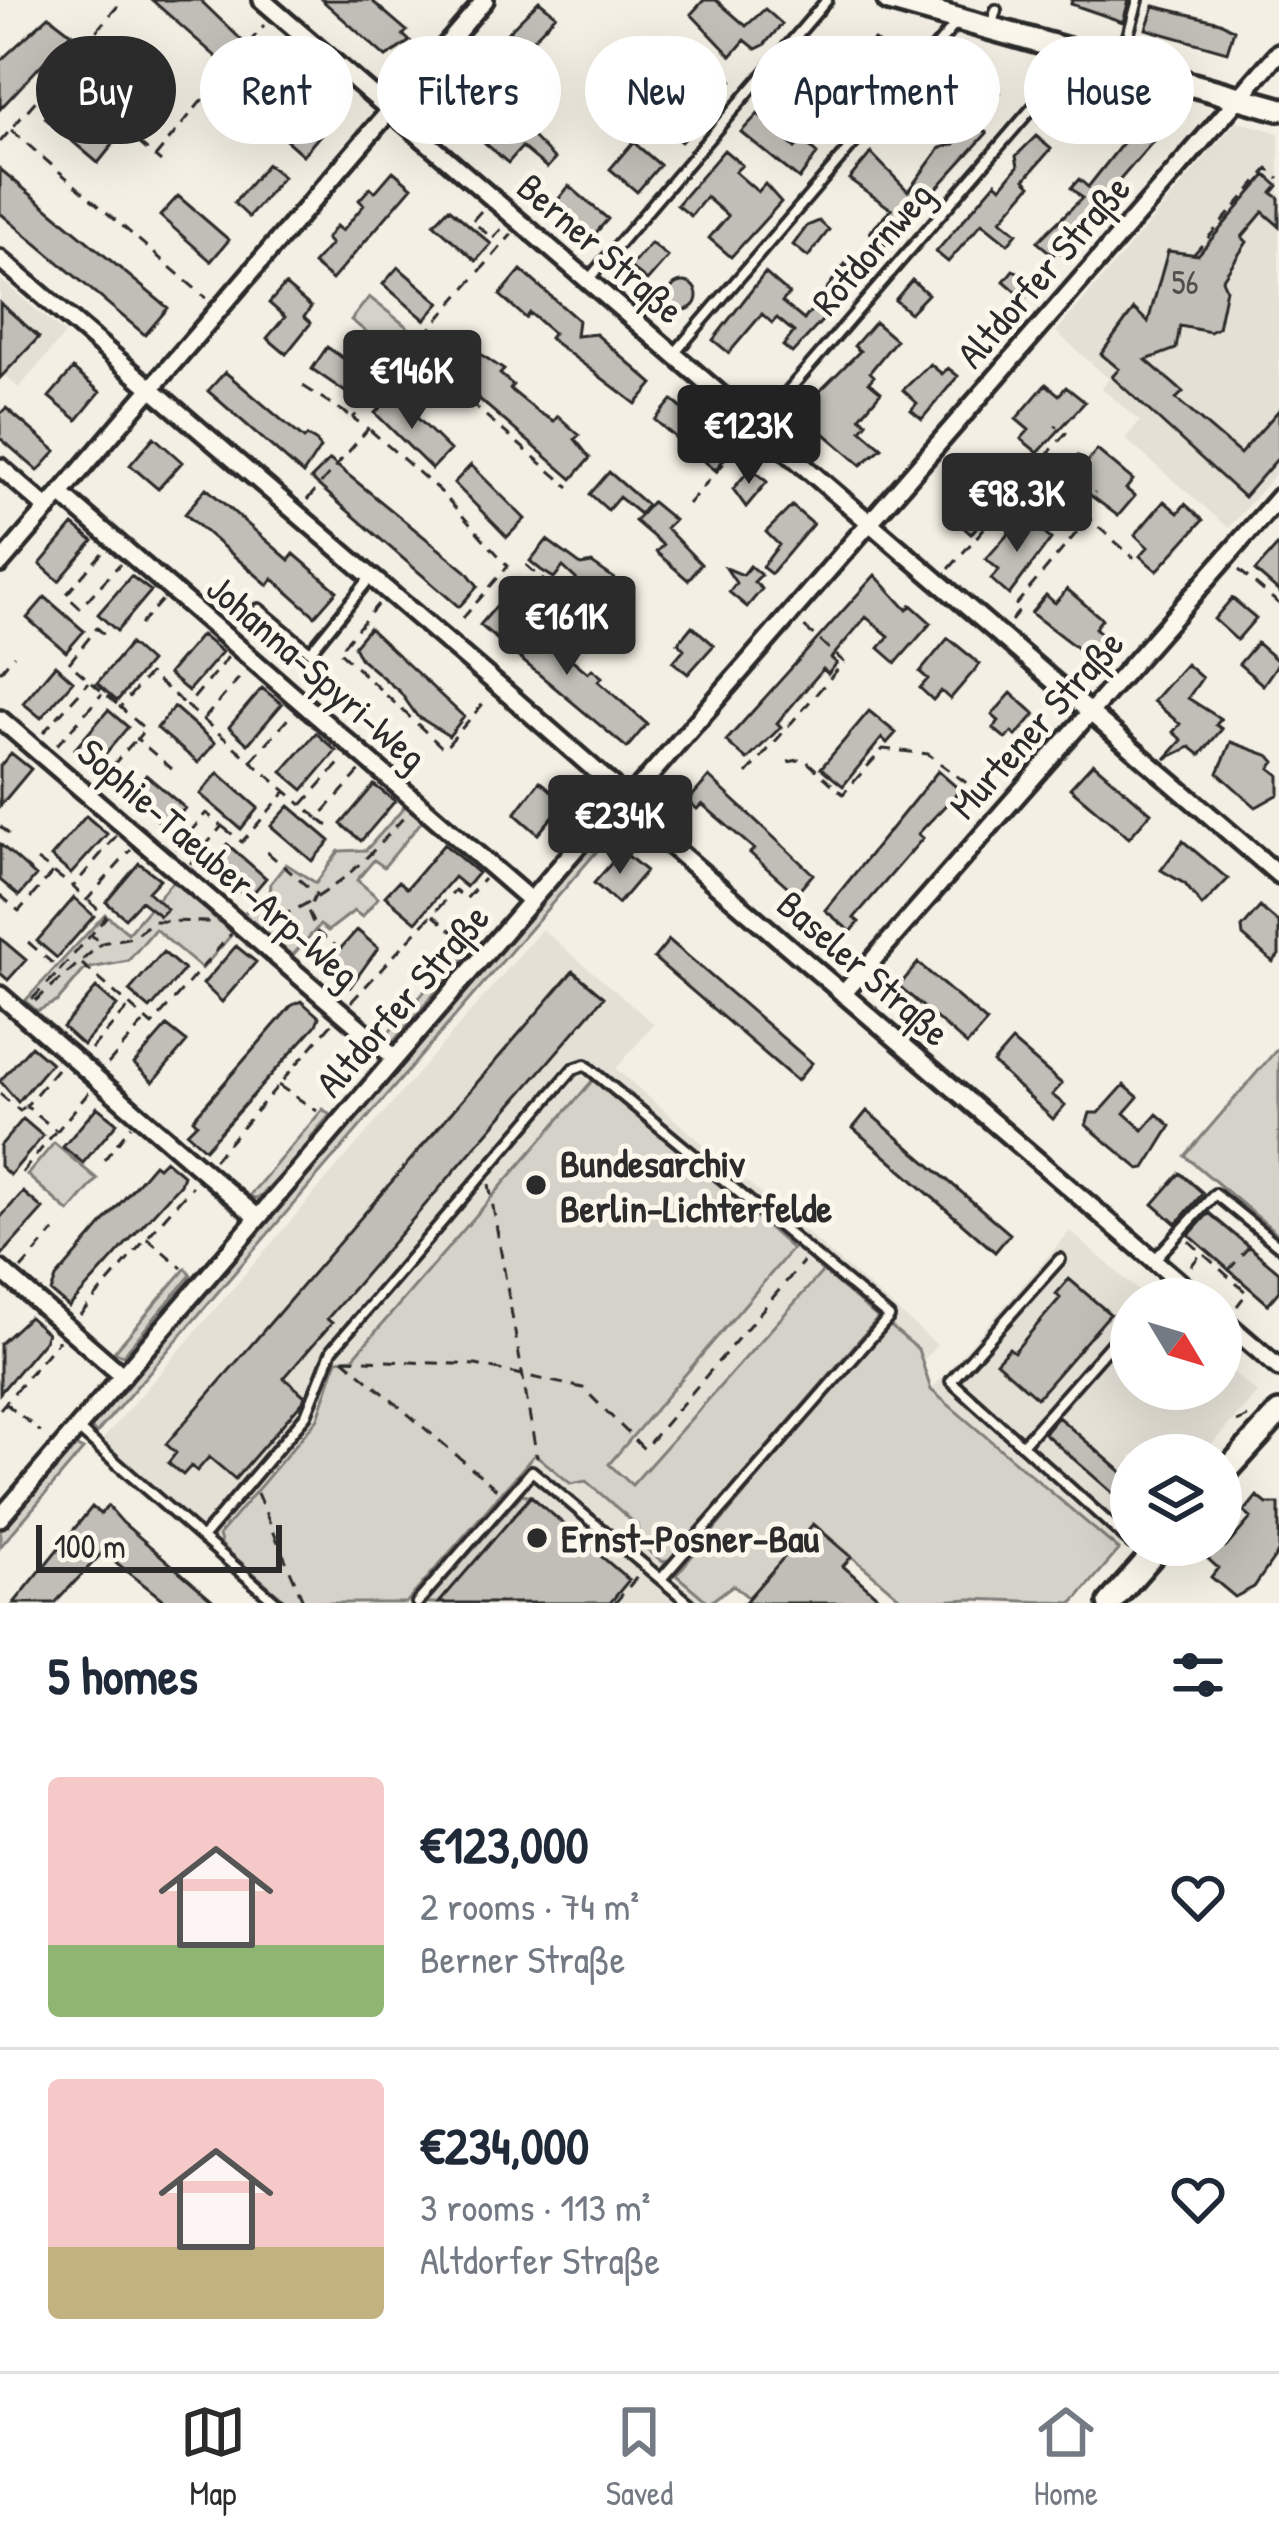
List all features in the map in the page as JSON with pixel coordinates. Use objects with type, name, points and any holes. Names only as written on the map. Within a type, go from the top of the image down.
[{"type":"street","name":"Berner Straße","points":[[262,0],[377,99]]},
{"type":"street","points":[[454,36],[485,0]]},
{"type":"street","points":[[889,0],[959,20],[993,19],[1033,36]]},
{"type":"street","name":"Altdorfer Straße","points":[[0,1518],[601,819],[624,801],[1279,52]]},
{"type":"street","points":[[1194,86],[1279,110]]},
{"type":"street","points":[[0,564],[377,125]]},
{"type":"street","name":"Berner Straße","points":[[430,144],[674,354],[753,431],[870,522],[1279,875]]},
{"type":"street","name":"Baseler Straße","points":[[0,259],[1174,1278]]},
{"type":"street","points":[[0,467],[48,509]]},
{"type":"street","name":"Johanna-Spyri-Weg","points":[[61,494],[531,901]]},
{"type":"street","name":"Murtener Straße","points":[[843,994],[1279,497]]},
{"type":"street","name":"Sophie-Taeuber-Arp-Weg","points":[[0,719],[395,1058]]},
{"type":"street","points":[[0,995],[70,1063],[98,1079],[258,1218]]},
{"type":"street","points":[[6,1275],[123,1376]]},
{"type":"street","points":[[1242,1336],[1279,1368]]},
{"type":"street","points":[[1242,1454],[1279,1413]]},
{"type":"street","points":[[1110,1603],[1132,1566]]},
{"type":"lane","points":[[588,280],[827,0]]},
{"type":"lane","points":[[1128,36],[1138,0]]},
{"type":"lane","points":[[674,354],[959,20]]},
{"type":"lane","name":"Rotdornweg","points":[[753,431],[1024,117]]},
{"type":"lane","points":[[259,609],[310,652],[370,577]]},
{"type":"lane","points":[[202,1538],[306,1415],[332,1350],[573,1069],[585,1065],[889,1317],[661,1579]]},
{"type":"lane","points":[[1154,1261],[1216,1194],[1279,1246]]},
{"type":"lane","points":[[1060,1259],[951,1381],[1110,1520]]},
{"type":"lane","points":[[1022,1445],[1110,1345]]},
{"type":"lane","points":[[77,1428],[277,1603]]},
{"type":"lane","points":[[417,1603],[532,1471],[689,1603]]},
{"type":"path","points":[[92,36],[124,0]]},
{"type":"path","points":[[155,157],[267,22]]},
{"type":"path","points":[[0,142],[36,101]]},
{"type":"path","points":[[11,130],[207,299]]},
{"type":"path","points":[[140,144],[161,162]]},
{"type":"path","points":[[1194,254],[1268,169],[1279,178]]},
{"type":"path","points":[[483,208],[472,221],[493,239],[504,227]]},
{"type":"path","points":[[112,219],[118,212]]},
{"type":"path","points":[[353,418],[419,334],[423,338],[512,234]]},
{"type":"path","points":[[411,344],[417,357],[569,487]]},
{"type":"path","points":[[303,386],[368,429],[441,492],[508,566],[454,628]]},
{"type":"path","points":[[949,569],[1066,433],[1055,425]]},
{"type":"path","points":[[306,502],[368,429]]},
{"type":"path","points":[[688,504],[753,431]]},
{"type":"path","points":[[1034,470],[1134,557]]},
{"type":"path","points":[[1079,510],[1095,492]]},
{"type":"path","points":[[1010,622],[1019,611],[1014,607],[1089,518]]},
{"type":"path","points":[[114,540],[65,595],[80,608],[130,554]]},
{"type":"path","points":[[526,565],[554,590]]},
{"type":"path","points":[[1239,569],[1279,604]]},
{"type":"path","points":[[140,625],[171,589]]},
{"type":"path","points":[[379,602],[339,651],[444,749],[489,697]]},
{"type":"path","points":[[747,774],[844,662],[800,623]]},
{"type":"path","points":[[87,794],[145,729],[69,663],[97,628],[104,634]]},
{"type":"path","points":[[187,706],[237,646]]},
{"type":"path","points":[[0,672],[14,655]]},
{"type":"path","points":[[203,720],[254,661]]},
{"type":"path","points":[[120,707],[149,674],[328,826]]},
{"type":"path","points":[[32,746],[90,681]]},
{"type":"path","points":[[45,758],[104,693]]},
{"type":"path","points":[[251,762],[302,702]]},
{"type":"path","points":[[136,739],[172,769]]},
{"type":"path","points":[[302,805],[353,747]]},
{"type":"path","points":[[788,762],[804,759],[843,794],[883,749],[928,754],[990,801]]},
{"type":"path","points":[[318,818],[369,760]]},
{"type":"path","points":[[166,861],[206,813],[242,842],[286,791]]},
{"type":"path","points":[[0,826],[14,838]]},
{"type":"path","points":[[73,887],[124,826]]},
{"type":"path","points":[[182,875],[222,826]]},
{"type":"path","points":[[87,900],[140,840]]},
{"type":"path","points":[[267,852],[316,894],[308,911],[317,932],[335,945]]},
{"type":"path","points":[[20,1012],[106,917],[38,860]]},
{"type":"path","points":[[0,1408],[409,934],[413,938],[455,890],[466,899],[494,868]]},
{"type":"path","points":[[0,895],[19,911],[53,872]]},
{"type":"path","points":[[434,915],[464,940]]},
{"type":"path","points":[[81,963],[152,1025],[240,924]]},
{"type":"path","points":[[91,934],[102,943]]},
{"type":"path","points":[[28,942],[60,970]]},
{"type":"path","points":[[0,1094],[20,1112],[130,1006]]},
{"type":"path","points":[[22,1173],[146,1020]]},
{"type":"path","points":[[278,1085],[317,1111]]},
{"type":"path","points":[[26,1106],[56,1131]]},
{"type":"path","points":[[104,1160],[132,1125]]},
{"type":"path","points":[[486,1170],[538,1455],[532,1471]]},
{"type":"path","points":[[6,1275],[54,1231]]},
{"type":"path","points":[[1226,1274],[1262,1231]]},
{"type":"path","points":[[1179,1232],[1230,1278]]},
{"type":"path","points":[[146,1238],[182,1268]]},
{"type":"path","points":[[344,1359],[476,1365],[583,1388],[644,1449],[812,1252]]},
{"type":"path","points":[[1191,1266],[1203,1253]]},
{"type":"path","points":[[332,1350],[508,1498]]},
{"type":"path","points":[[5,1402],[41,1432]]},
{"type":"path","points":[[251,1481],[304,1603]]},
{"type":"path","points":[[615,1603],[632,1583]]},
{"type":"shaded area","points":[[1237,121],[1279,133],[1279,470],[1229,528],[1125,439],[1140,421],[1102,389],[1109,379],[1056,332]]},
{"type":"shaded area","points":[[0,279],[65,334],[19,388],[0,372]]},
{"type":"shaded area","points":[[369,297],[410,329],[392,352],[351,320]]},
{"type":"shaded area","points":[[410,801],[427,815],[384,867],[374,860],[357,880],[378,898],[362,917],[354,911],[328,931],[320,925],[292,956],[242,913],[269,905],[271,883],[286,864],[316,883],[339,851],[366,850]]},
{"type":"shaded area","points":[[598,836],[604,843],[96,1434],[90,1426]]},
{"type":"shaded area","points":[[173,881],[233,933],[202,969],[155,929],[128,961],[85,969],[58,1001],[37,1011],[25,1001],[105,914],[128,933]]},
{"type":"shaded area","name":"Bundesarchiv Berlin-Lichterfelde","points":[[542,929],[654,1024],[616,1069],[937,1345],[712,1603],[264,1603],[91,1453]]},
{"type":"shaded area","points":[[475,933],[480,940],[394,1041],[384,1038]]},
{"type":"shaded area","points":[[1279,1047],[1279,1235],[1185,1156]]},
{"type":"shaded area","points":[[592,1081],[606,1083],[792,1249],[609,1464],[632,1485],[823,1271],[878,1318],[670,1560],[663,1562],[637,1541],[638,1526],[586,1481],[571,1484],[535,1454],[406,1603],[288,1603],[222,1546],[219,1535],[318,1418],[337,1360],[353,1358]]},
{"type":"shaded area","points":[[323,1109],[330,1115],[311,1137],[312,1144],[258,1199],[249,1196]]},
{"type":"shaded area","points":[[54,1143],[97,1179],[69,1212],[27,1175]]},
{"type":"shaded area","points":[[1070,1231],[1124,1278],[1110,1278],[1110,1410],[1242,1410],[1221,1434],[1110,1434],[1110,1542],[931,1390]]},
{"type":"shaded area","points":[[186,1268],[191,1275],[123,1355],[114,1352]]},
{"type":"shaded area","points":[[888,1324],[918,1349],[931,1390],[1110,1542],[1110,1560],[1073,1603],[970,1599],[906,1603],[814,1524],[749,1598],[733,1585],[709,1603],[676,1575]]},
{"type":"shaded area","points":[[1242,1380],[1257,1393],[1242,1410]]},
{"type":"shaded area","points":[[73,1445],[83,1450],[0,1547],[0,1530]]},
{"type":"shaded area","points":[[522,1494],[531,1496],[439,1603],[426,1603]]},
{"type":"building","points":[[152,0],[200,0],[237,36],[200,36],[200,43]]},
{"type":"building","points":[[322,0],[371,0],[407,31],[404,36],[377,36],[377,49]]},
{"type":"building","points":[[704,0],[716,0],[746,26],[765,9],[782,24],[772,36],[751,36],[751,45],[745,40],[731,56],[727,36],[712,36],[691,14]]},
{"type":"building","points":[[1072,0],[1129,0],[1123,22],[1071,4]]},
{"type":"building","points":[[539,1],[556,15],[536,36],[504,36]]},
{"type":"building","points":[[1154,6],[1220,22],[1234,30],[1227,52],[1194,43],[1194,36],[1146,29]]},
{"type":"building","points":[[49,16],[71,33],[36,36],[36,70],[0,109],[0,61]]},
{"type":"building","points":[[751,121],[751,140],[741,132]]},
{"type":"building","points":[[76,144],[113,144],[98,163]]},
{"type":"building","points":[[290,144],[312,144],[303,155]]},
{"type":"building","points":[[486,144],[540,144],[555,159],[547,168],[522,147],[508,163]]},
{"type":"building","points":[[631,144],[660,165],[637,192],[610,169]]},
{"type":"building","points":[[756,144],[795,148],[806,144],[817,154],[799,179]]},
{"type":"building","points":[[977,144],[885,245],[870,232],[891,209],[849,179],[871,153],[908,191],[940,148]]},
{"type":"building","points":[[1028,144],[1045,144],[1051,149],[1025,179],[1031,185],[1001,220],[1017,233],[1008,244],[982,223],[948,262],[936,252],[996,182],[1001,187],[1018,166],[1016,156]]},
{"type":"building","points":[[1122,144],[1151,144],[1112,189],[1116,193],[1107,203],[1114,210],[1106,219],[1099,213],[1063,255],[1057,250],[1053,255],[1037,242],[1082,198],[1071,188],[1079,179],[1088,187]]},
{"type":"building","points":[[724,150],[742,165],[735,172],[758,192],[765,184],[781,202],[731,257],[709,238],[728,216],[706,197],[691,216],[677,205]]},
{"type":"building","points":[[267,164],[283,177],[249,217],[234,203]]},
{"type":"building","points":[[0,169],[168,308],[145,335],[0,213]]},
{"type":"building","points":[[393,171],[412,187],[332,280],[313,264],[331,244],[326,239],[336,226],[342,231],[364,205],[359,200],[370,188],[375,192]]},
{"type":"building","points":[[1266,175],[1278,186],[1272,193],[1279,198],[1279,226],[1263,212],[1242,237],[1247,242],[1222,280],[1226,289],[1218,328],[1210,332],[1180,326],[1176,349],[1146,360],[1183,392],[1176,399],[1240,454],[1279,410],[1279,457],[1244,497],[1112,377],[1119,369],[1101,354],[1134,309],[1148,322],[1168,251],[1198,255]]},
{"type":"building","points":[[569,186],[608,219],[593,236],[557,201]]},
{"type":"building","points":[[178,196],[229,240],[211,261],[160,216]]},
{"type":"building","points":[[449,208],[491,244],[476,261],[434,224]]},
{"type":"building","points":[[819,221],[829,230],[808,257],[793,245],[807,226]]},
{"type":"building","points":[[651,243],[668,257],[647,281],[630,267]]},
{"type":"building","points":[[845,264],[861,279],[792,353],[783,346],[794,332],[777,318],[772,323],[762,314],[729,353],[713,340],[765,273],[789,294],[782,302],[804,320]]},
{"type":"building","points":[[398,267],[440,303],[425,320],[383,284]]},
{"type":"building","points":[[521,270],[578,320],[576,336],[596,334],[653,384],[636,404],[549,338],[553,333],[530,313],[526,318],[500,295]]},
{"type":"building","points":[[1013,270],[1040,282],[1025,299],[1004,281]]},
{"type":"building","points":[[912,280],[928,294],[910,313],[895,300]]},
{"type":"building","points":[[683,282],[693,286],[697,296],[693,306],[683,310],[673,306],[669,296],[673,286]]},
{"type":"building","points":[[285,285],[311,307],[304,317],[311,323],[286,354],[267,338],[285,317],[269,303]]},
{"type":"building","points":[[0,303],[39,337],[0,378]]},
{"type":"building","points":[[875,322],[896,340],[870,372],[874,376],[869,382],[881,392],[860,417],[867,423],[861,430],[882,448],[861,465],[799,412],[860,351],[854,346]]},
{"type":"building","points":[[454,336],[504,370],[500,374],[513,385],[510,389],[538,412],[554,421],[558,416],[579,435],[575,439],[590,458],[572,479],[435,361]]},
{"type":"building","points":[[327,347],[369,376],[354,398],[312,369]]},
{"type":"building","points":[[930,364],[942,374],[948,368],[958,376],[922,419],[911,410],[917,403],[903,390]]},
{"type":"building","points":[[73,369],[100,392],[77,420],[49,397]]},
{"type":"building","points":[[225,372],[304,439],[317,442],[320,448],[303,474],[208,391]]},
{"type":"building","points":[[1046,384],[1059,395],[1066,387],[1085,402],[1038,453],[1021,439],[1029,430],[1016,419]]},
{"type":"building","points":[[393,394],[450,450],[432,469],[375,413]]},
{"type":"building","points":[[672,400],[694,419],[677,439],[655,420]]},
{"type":"building","points":[[6,408],[56,451],[38,471],[0,438],[0,414]]},
{"type":"building","points":[[713,436],[731,451],[715,470],[697,455]]},
{"type":"building","points":[[154,437],[182,462],[158,489],[130,465]]},
{"type":"building","points":[[1097,450],[1133,480],[1126,489],[1135,496],[1118,516],[1062,474],[1078,456],[1086,463]]},
{"type":"building","points":[[330,460],[466,571],[478,586],[459,607],[311,479]]},
{"type":"building","points":[[471,465],[525,519],[507,537],[454,483]]},
{"type":"building","points":[[976,465],[988,476],[996,467],[1013,482],[971,534],[954,519],[960,511],[947,500]]},
{"type":"building","points":[[751,468],[767,482],[746,507],[733,489]]},
{"type":"building","points":[[609,472],[647,505],[640,514],[619,497],[608,510],[590,494]]},
{"type":"building","points":[[206,488],[289,560],[294,554],[337,591],[315,616],[273,579],[268,585],[185,514]]},
{"type":"building","points":[[1164,501],[1178,513],[1185,504],[1203,520],[1157,571],[1140,556],[1148,547],[1135,535]]},
{"type":"building","points":[[652,502],[674,520],[666,528],[701,564],[688,580],[656,552],[663,545],[635,521]]},
{"type":"building","points":[[792,506],[813,524],[771,574],[762,567],[779,545],[766,532]]},
{"type":"building","points":[[1031,522],[1051,539],[1009,595],[991,579],[999,570],[986,559],[1016,525],[1023,531]]},
{"type":"building","points":[[73,525],[93,541],[59,581],[40,564]]},
{"type":"building","points":[[547,540],[581,565],[592,563],[621,583],[603,604],[563,567],[554,578],[530,561]]},
{"type":"building","points":[[1279,544],[1279,592],[1255,571]]},
{"type":"building","points":[[750,566],[761,575],[754,582],[762,589],[747,607],[729,592],[736,583],[726,568],[743,575]]},
{"type":"building","points":[[875,575],[907,610],[911,605],[931,623],[896,663],[879,648],[889,636],[866,617],[831,658],[837,663],[828,674],[823,669],[777,723],[781,727],[747,760],[726,741]]},
{"type":"building","points":[[131,576],[151,591],[117,631],[98,614]]},
{"type":"building","points":[[1067,589],[1102,619],[1095,628],[1103,635],[1086,655],[1031,613],[1046,595],[1055,603]]},
{"type":"building","points":[[45,597],[84,631],[66,652],[27,618]]},
{"type":"building","points":[[1232,598],[1256,618],[1237,640],[1214,619]]},
{"type":"building","points":[[498,604],[545,649],[551,642],[588,673],[592,669],[602,677],[598,681],[647,724],[627,748],[480,625]]},
{"type":"building","points":[[692,626],[714,645],[688,674],[673,662],[684,649],[678,643]]},
{"type":"building","points":[[369,628],[464,717],[449,736],[417,716],[400,692],[360,658],[354,646]]},
{"type":"building","points":[[201,635],[222,652],[188,691],[168,674]]},
{"type":"building","points":[[948,638],[980,664],[950,699],[941,691],[933,700],[920,688],[928,679],[920,672]]},
{"type":"building","points":[[1257,643],[1279,662],[1263,685],[1239,664]]},
{"type":"building","points":[[130,644],[150,662],[117,701],[97,683]]},
{"type":"building","points":[[1186,664],[1202,678],[1188,698],[1221,719],[1216,725],[1222,729],[1200,755],[1190,747],[1165,759],[1182,740],[1173,732],[1180,724],[1153,701]]},
{"type":"building","points":[[55,665],[73,681],[41,718],[23,703]]},
{"type":"building","points":[[262,688],[282,704],[248,744],[229,727]]},
{"type":"building","points":[[1011,693],[1035,714],[1016,736],[1012,732],[1006,739],[993,728],[999,721],[992,715]]},
{"type":"building","points":[[174,707],[215,743],[198,763],[157,728]]},
{"type":"building","points":[[108,710],[128,727],[94,767],[75,749]]},
{"type":"building","points":[[869,711],[896,733],[887,743],[882,738],[843,786],[821,768]]},
{"type":"building","points":[[316,733],[336,751],[303,790],[282,772]]},
{"type":"building","points":[[1231,742],[1270,756],[1275,762],[1270,768],[1279,775],[1279,794],[1256,807],[1218,773]]},
{"type":"building","points":[[11,753],[31,769],[0,806],[0,766]]},
{"type":"building","points":[[1093,763],[1151,813],[1129,838],[1070,788]]},
{"type":"building","points":[[938,771],[960,790],[918,834],[923,838],[854,918],[859,922],[851,932],[825,910]]},
{"type":"building","points":[[218,773],[258,808],[241,829],[200,794]]},
{"type":"building","points":[[146,775],[185,808],[168,829],[129,795]]},
{"type":"building","points":[[709,777],[813,874],[796,894],[702,804],[697,809],[688,801]]},
{"type":"building","points":[[540,781],[565,802],[538,834],[515,814]]},
{"type":"building","points":[[374,785],[395,801],[361,841],[341,824]]},
{"type":"building","points":[[289,806],[330,841],[312,861],[271,826]]},
{"type":"building","points":[[86,816],[107,834],[71,874],[51,857]]},
{"type":"building","points":[[1183,841],[1228,879],[1202,906],[1185,884],[1161,870]]},
{"type":"building","points":[[0,844],[36,876],[19,896],[0,880]]},
{"type":"building","points":[[227,844],[266,878],[248,899],[209,865]]},
{"type":"building","points":[[444,844],[478,873],[466,887],[454,877],[416,922],[385,896],[399,881],[407,888]]},
{"type":"building","points":[[622,851],[646,871],[618,904],[594,883]]},
{"type":"building","points":[[139,863],[160,879],[148,892],[167,909],[160,916],[141,901],[125,918],[106,902]]},
{"type":"building","points":[[74,898],[94,916],[57,958],[37,941]]},
{"type":"building","points":[[1260,907],[1279,923],[1279,955],[1273,962],[1243,936],[1242,928]]},
{"type":"building","points":[[357,930],[378,948],[350,987],[325,966]]},
{"type":"building","points":[[0,938],[26,960],[8,980],[0,973]]},
{"type":"building","points":[[669,940],[812,1063],[797,1081],[654,958]]},
{"type":"building","points":[[236,946],[256,962],[222,1002],[203,984]]},
{"type":"building","points":[[163,952],[184,970],[150,1009],[129,991]]},
{"type":"building","points":[[918,963],[987,1022],[967,1045],[899,986]]},
{"type":"building","points":[[573,971],[604,997],[327,1319],[332,1323],[284,1378],[305,1396],[303,1401],[235,1479],[209,1457],[197,1471],[191,1466],[183,1475],[168,1463],[176,1453],[166,1444]]},
{"type":"building","points":[[96,988],[117,1006],[83,1045],[63,1027]]},
{"type":"building","points":[[301,1001],[319,1017],[316,1025],[205,1149],[187,1133],[197,1123],[193,1119],[291,1006]]},
{"type":"building","points":[[167,1026],[187,1042],[153,1082],[134,1064]]},
{"type":"building","points":[[1012,1041],[1062,1084],[1052,1095],[1065,1105],[1053,1119],[993,1063]]},
{"type":"building","points":[[31,1046],[51,1063],[18,1102],[0,1081]]},
{"type":"building","points":[[1124,1085],[1138,1097],[1124,1113],[1143,1130],[1157,1114],[1171,1126],[1145,1168],[1139,1169],[1086,1125],[1090,1113],[1099,1113]]},
{"type":"building","points":[[97,1107],[117,1123],[83,1163],[63,1147]]},
{"type":"building","points":[[867,1111],[1010,1234],[995,1252],[853,1128]]},
{"type":"building","points":[[23,1119],[43,1136],[10,1175],[0,1166],[0,1146]]},
{"type":"building","points":[[165,1160],[183,1175],[180,1184],[69,1307],[51,1292],[56,1278],[154,1164],[158,1167]]},
{"type":"building","points":[[1180,1173],[1203,1193],[1176,1224],[1153,1204]]},
{"type":"building","points":[[23,1192],[43,1209],[0,1257],[0,1218]]},
{"type":"building","points":[[1209,1213],[1279,1272],[1279,1291],[1268,1304],[1189,1235]]},
{"type":"building","points":[[1069,1279],[1110,1314],[1037,1398],[996,1362],[1009,1348],[1014,1352],[1060,1298],[1056,1294]]},
{"type":"building","points":[[29,1317],[47,1333],[44,1341],[0,1393],[0,1344]]},
{"type":"building","points":[[1058,1417],[1110,1462],[1110,1491],[1044,1433]]},
{"type":"building","name":"Ernst-Posner-Bau","points":[[531,1496],[629,1580],[610,1603],[439,1603]]},
{"type":"building","points":[[1257,1496],[1267,1504],[1279,1504],[1279,1551],[1254,1587],[1235,1597],[1211,1577],[1216,1566],[1242,1566],[1242,1528],[1251,1518],[1244,1512]]},
{"type":"building","points":[[108,1506],[216,1603],[167,1603],[103,1552],[55,1603],[14,1603],[92,1507],[100,1514]]},
{"type":"building","points":[[813,1524],[851,1557],[843,1566],[885,1603],[744,1603]]},
{"type":"place","name":"Bundesarchiv Berlin-Lichterfelde","points":[[536,1185]]},
{"type":"place","name":"Ernst-Posner-Bau","points":[[537,1538]]}]
